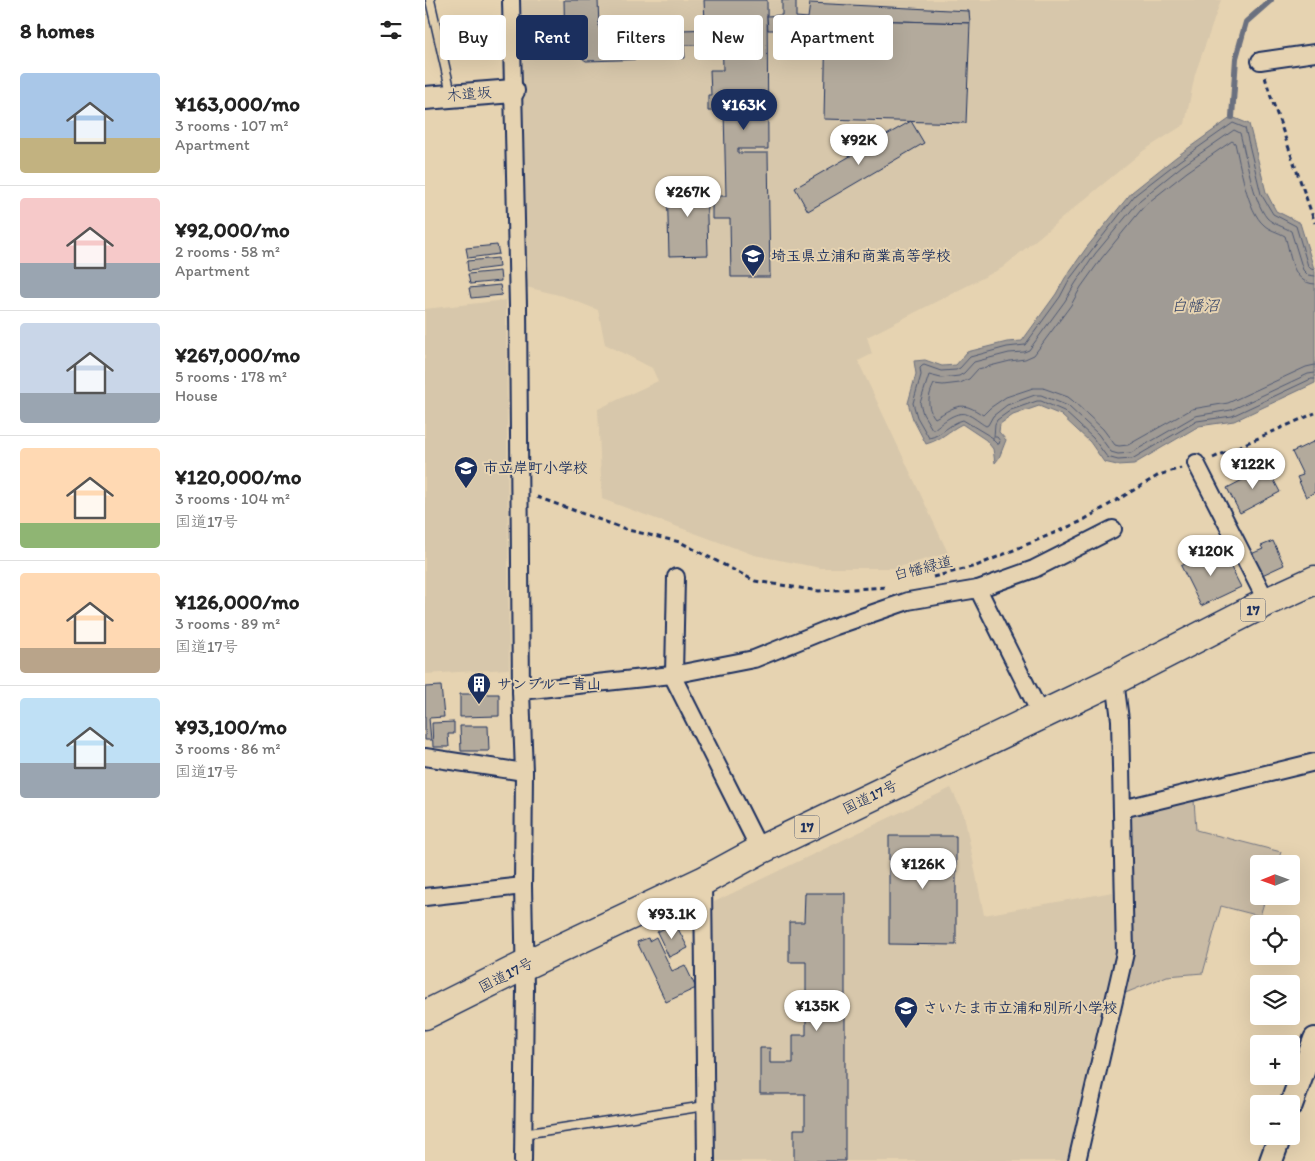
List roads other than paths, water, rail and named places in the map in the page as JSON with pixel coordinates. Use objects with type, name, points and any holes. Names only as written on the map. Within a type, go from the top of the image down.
[{"type":"highway","name":"国道17号","points":[[425,1015],[525,965],[703,881],[760,850],[1115,680],[1267,602],[1315,580]]},
{"type":"street","points":[[511,0],[518,306],[521,691],[524,772],[523,1161]]},
{"type":"street","points":[[1260,61],[1315,53]]},
{"type":"street","name":"木遣坂","points":[[425,98],[513,91]]},
{"type":"street","points":[[1196,464],[1267,602]]},
{"type":"street","points":[[521,691],[673,675],[754,659],[833,627],[908,601],[977,589],[1033,568],[1113,529]]},
{"type":"street","points":[[676,577],[673,675],[760,850]]},
{"type":"street","points":[[977,589],[1041,715]]},
{"type":"street","points":[[1077,1161],[1125,954],[1120,720],[1115,680]]},
{"type":"street","points":[[425,757],[524,772]]},
{"type":"street","points":[[1122,809],[1315,762]]},
{"type":"street","points":[[703,881],[706,1161]]},
{"type":"street","points":[[425,897],[523,886]]},
{"type":"street","points":[[1296,1095],[1311,1063],[1315,1039]]},
{"type":"street","points":[[1271,1161],[1277,1145]]},
{"type":"lane","points":[[430,0],[451,96]]},
{"type":"lane","points":[[523,1134],[705,1106]]},
{"type":"water","name":"白幡沼","points":[[1232,117],[1249,124],[1266,192],[1276,211],[1300,223],[1315,272],[1315,383],[1234,421],[1199,426],[1134,464],[1117,465],[1104,462],[1090,442],[1061,415],[1039,406],[1013,415],[1000,424],[999,432],[1006,440],[995,463],[993,449],[986,440],[962,424],[926,444],[913,419],[908,403],[916,374],[914,361],[925,360],[942,366],[956,365],[967,352],[1007,342],[1022,341],[1087,247],[1132,192],[1176,157]]},
{"type":"waterway","points":[[1232,117],[1236,58],[1246,22],[1271,0]]},
{"type":"place","name":"埼玉県立浦和商業高等学校","points":[[753,277]]},
{"type":"place","name":"市立岸町小学校","points":[[466,489]]},
{"type":"place","name":"サンブルー青山","points":[[479,705]]},
{"type":"place","name":"さいたま市立浦和別所小学校","points":[[906,1029]]}]
